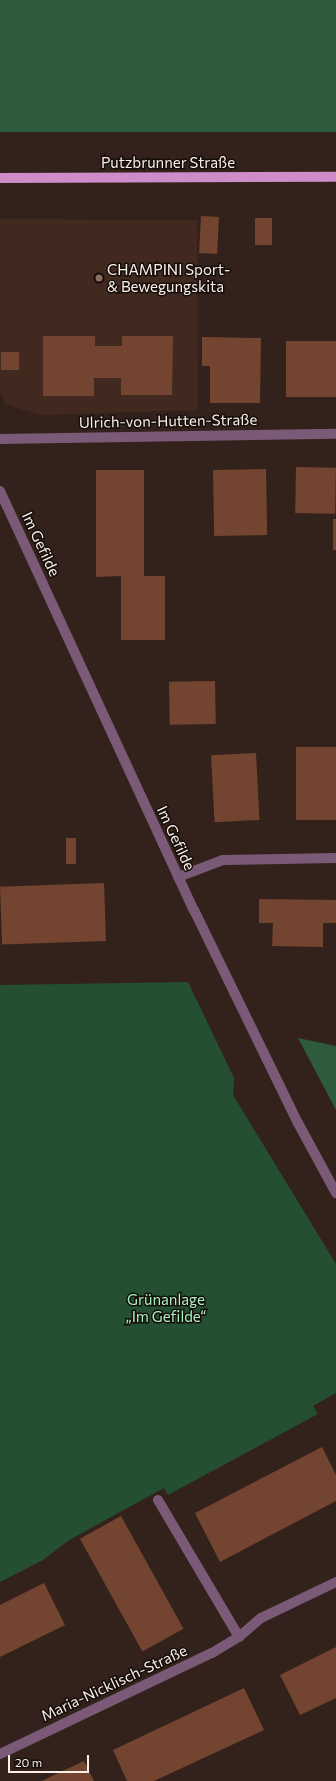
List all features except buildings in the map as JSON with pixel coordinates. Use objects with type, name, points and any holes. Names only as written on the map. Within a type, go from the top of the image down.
[{"type":"main road","name":"Putzbrunner Straße","points":[[0,178],[336,177]]},
{"type":"street","name":"Ulrich-von-Hutten-Straße","points":[[0,439],[336,434]]},
{"type":"street","name":"Im Gefilde","points":[[0,491],[178,877],[298,1123],[336,1193]]},
{"type":"street","points":[[178,877],[223,860],[336,858]]},
{"type":"street","points":[[158,1500],[239,1637]]},
{"type":"street","name":"Maria-Nicklisch-Straße","points":[[0,1754],[212,1653],[239,1637],[261,1618],[336,1582]]},
{"type":"shaded area","name":"CHAMPINI Sport- & Bewegungskita","points":[[0,219],[197,220],[198,410],[40,415],[5,404],[0,391]]},
{"type":"green space","points":[[0,0],[336,0],[336,132],[0,132]]},
{"type":"green space","name":"Grünanlage „Im Gefilde“","points":[[188,982],[234,1078],[233,1095],[336,1264],[336,1393],[313,1406],[318,1414],[168,1495],[164,1488],[69,1540],[43,1560],[0,1582],[0,985]]},
{"type":"green space","points":[[298,1038],[336,1046],[336,1110]]},
{"type":"place","name":"CHAMPINI Sport- & Bewegungskita","points":[[99,278]]}]
